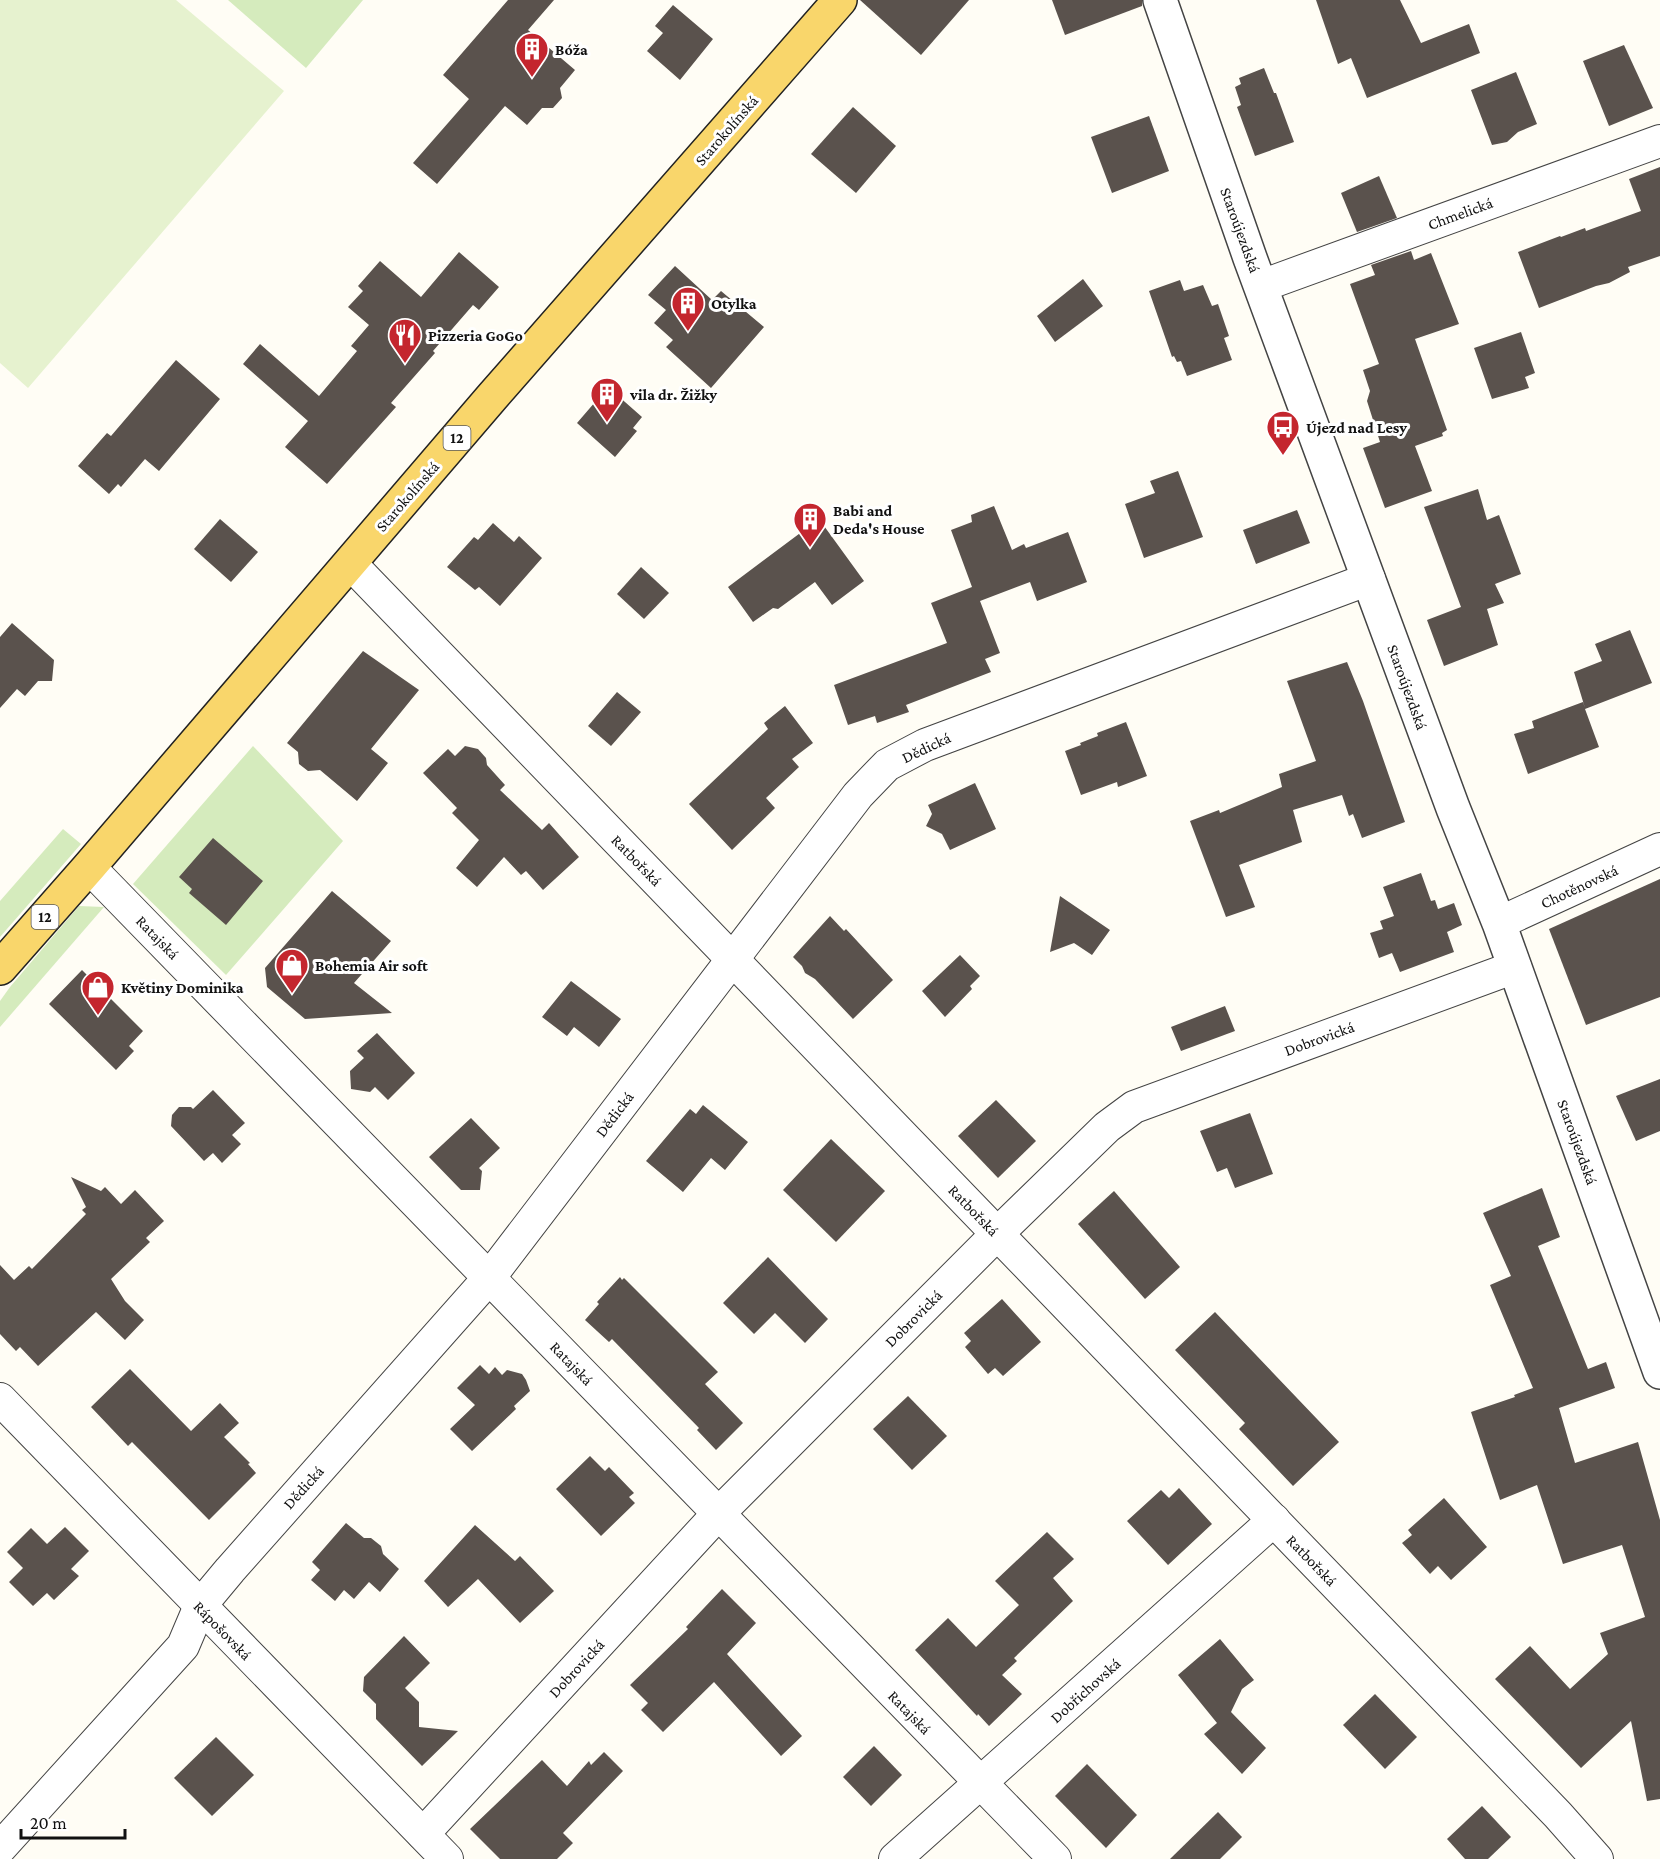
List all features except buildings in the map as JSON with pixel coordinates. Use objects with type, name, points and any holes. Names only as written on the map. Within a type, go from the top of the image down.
[{"type":"main road","name":"Starokolínská","points":[[0,968],[840,0]]},
{"type":"street","name":"Staroújezdská","points":[[1160,0],[1261,286],[1453,808],[1499,923],[1660,1372]]},
{"type":"street","name":"Chmelická","points":[[1261,286],[1660,141]]},
{"type":"street","name":"Ratbořská","points":[[350,563],[1550,1806],[1597,1859]]},
{"type":"street","name":"Dědická","points":[[0,1848],[183,1646],[200,1606],[489,1278],[858,795],[887,765],[925,744],[1369,579]]},
{"type":"street","name":"Chotěnovská","points":[[1499,923],[1660,849]]},
{"type":"street","name":"Ratajská","points":[[89,867],[1055,1859]]},
{"type":"street","name":"Dobrovická","points":[[423,1834],[718,1514],[1107,1127],[1134,1107],[1515,967]]},
{"type":"street","name":"Rápošovská","points":[[0,1399],[447,1859]]},
{"type":"street","name":"Dobřichovská","points":[[895,1859],[1274,1520]]},
{"type":"green space","points":[[0,0],[176,0],[284,91],[28,388],[0,363]]},
{"type":"green space","points":[[228,0],[363,0],[306,68]]},
{"type":"green space","points":[[253,746],[343,841],[226,975],[133,884]]},
{"type":"green space","points":[[63,829],[81,844],[0,937],[0,901]]},
{"type":"green space","points":[[79,906],[104,907],[0,1027],[0,1001]]},
{"type":"place","name":"Bóža","points":[[532,78]]},
{"type":"place","name":"Otylka","points":[[688,332]]},
{"type":"place","name":"Pizzeria GoGo","points":[[405,364]]},
{"type":"place","name":"vila dr. Žižky","points":[[607,423]]},
{"type":"place","name":"Újezd nad Lesy","points":[[1283,456]]},
{"type":"place","name":"Babi and Deda's House","points":[[810,548]]},
{"type":"place","name":"Bohemia Air soft","points":[[292,994]]},
{"type":"place","name":"Květiny Dominika","points":[[98,1016]]}]
